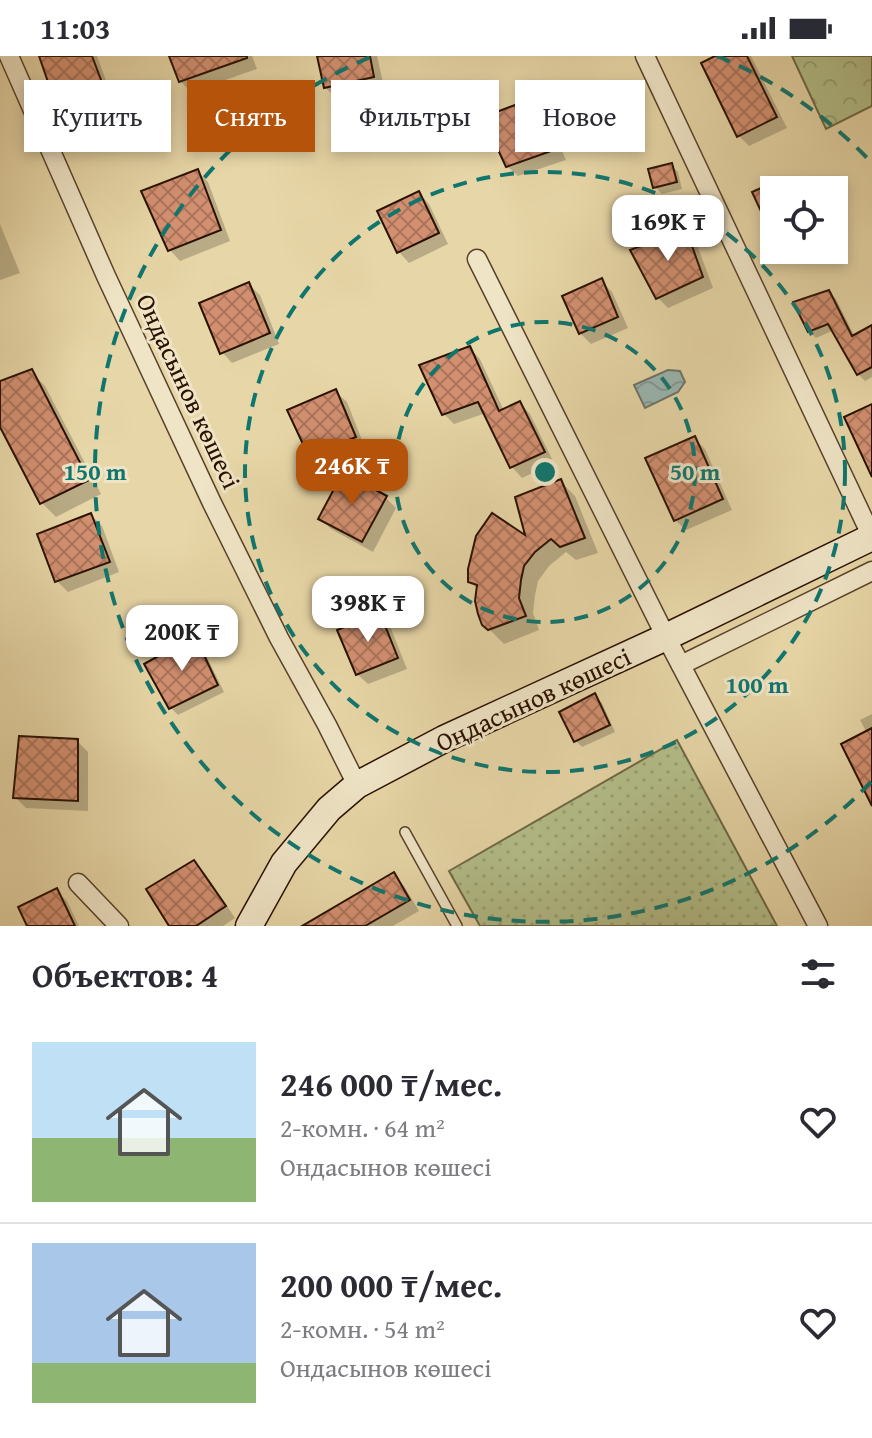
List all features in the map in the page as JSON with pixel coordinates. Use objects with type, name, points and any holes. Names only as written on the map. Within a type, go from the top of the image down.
[{"type":"street","name":"Ондасынов көшесі","points":[[9,56],[106,276],[212,503],[357,785]]},
{"type":"street","points":[[645,56],[872,537]]},
{"type":"street","points":[[477,259],[666,637],[818,926]]},
{"type":"street","name":"Оңдасынов көшесі","points":[[249,926],[284,863],[329,809],[357,785],[444,739],[666,637],[872,537]]},
{"type":"street","points":[[681,665],[872,571]]},
{"type":"street","points":[[78,883],[119,926]]},
{"type":"lane","points":[[405,832],[457,926]]},
{"type":"green space","points":[[792,56],[872,56],[872,106],[826,129]]},
{"type":"green space","points":[[677,740],[777,926],[480,926],[449,871]]},
{"type":"water","points":[[668,370],[680,371],[685,382],[678,392],[645,408],[634,385]]},
{"type":"building","points":[[39,56],[92,56],[101,80],[47,80]]},
{"type":"building","points":[[169,56],[247,56],[247,58],[179,82]]},
{"type":"building","points":[[317,56],[370,56],[374,77],[331,80],[331,86],[324,88]]},
{"type":"building","points":[[715,56],[747,56],[777,117],[737,137],[701,63]]},
{"type":"building","points":[[515,105],[515,152],[548,152],[506,167],[499,152],[499,111]]},
{"type":"building","points":[[672,163],[677,182],[653,188],[648,169]]},
{"type":"building","points":[[198,169],[221,230],[168,251],[141,191]]},
{"type":"building","points":[[760,188],[760,209],[752,192]]},
{"type":"building","points":[[419,191],[439,233],[397,253],[377,211]]},
{"type":"building","points":[[686,229],[703,277],[656,299],[630,250]]},
{"type":"building","points":[[602,278],[618,317],[579,334],[562,296]]},
{"type":"building","points":[[249,282],[270,333],[220,354],[199,303]]},
{"type":"building","points":[[829,290],[852,336],[872,325],[872,367],[857,375],[828,324],[808,332],[793,302]]},
{"type":"building","points":[[470,346],[499,411],[520,401],[545,452],[510,468],[478,402],[442,415],[419,365]]},
{"type":"building","points":[[32,369],[89,480],[40,504],[0,427],[0,381]]},
{"type":"building","points":[[336,389],[356,437],[309,457],[287,410]]},
{"type":"building","points":[[872,404],[872,477],[844,417]]},
{"type":"building","points":[[695,436],[723,499],[674,521],[645,458]]},
{"type":"building","points":[[343,472],[387,496],[362,542],[318,519]]},
{"type":"building","points":[[561,479],[585,538],[560,547],[551,539],[535,552],[524,566],[521,580],[519,598],[526,616],[488,630],[482,625],[478,614],[475,601],[477,585],[468,582],[476,536],[492,513],[525,535],[515,497]]},
{"type":"building","points":[[91,513],[110,562],[55,582],[37,534]]},
{"type":"building","points":[[380,613],[398,658],[356,675],[337,630]]},
{"type":"building","points":[[195,636],[218,685],[169,709],[144,664]]},
{"type":"building","points":[[595,693],[610,725],[574,742],[559,712]]},
{"type":"building","points":[[872,728],[872,806],[841,744]]},
{"type":"building","points":[[19,736],[78,739],[78,801],[13,798]]},
{"type":"building","points":[[194,860],[226,906],[196,926],[169,926],[146,889]]},
{"type":"building","points":[[394,872],[410,900],[365,926],[302,926]]},
{"type":"building","points":[[57,888],[75,926],[27,926],[18,907]]}]
